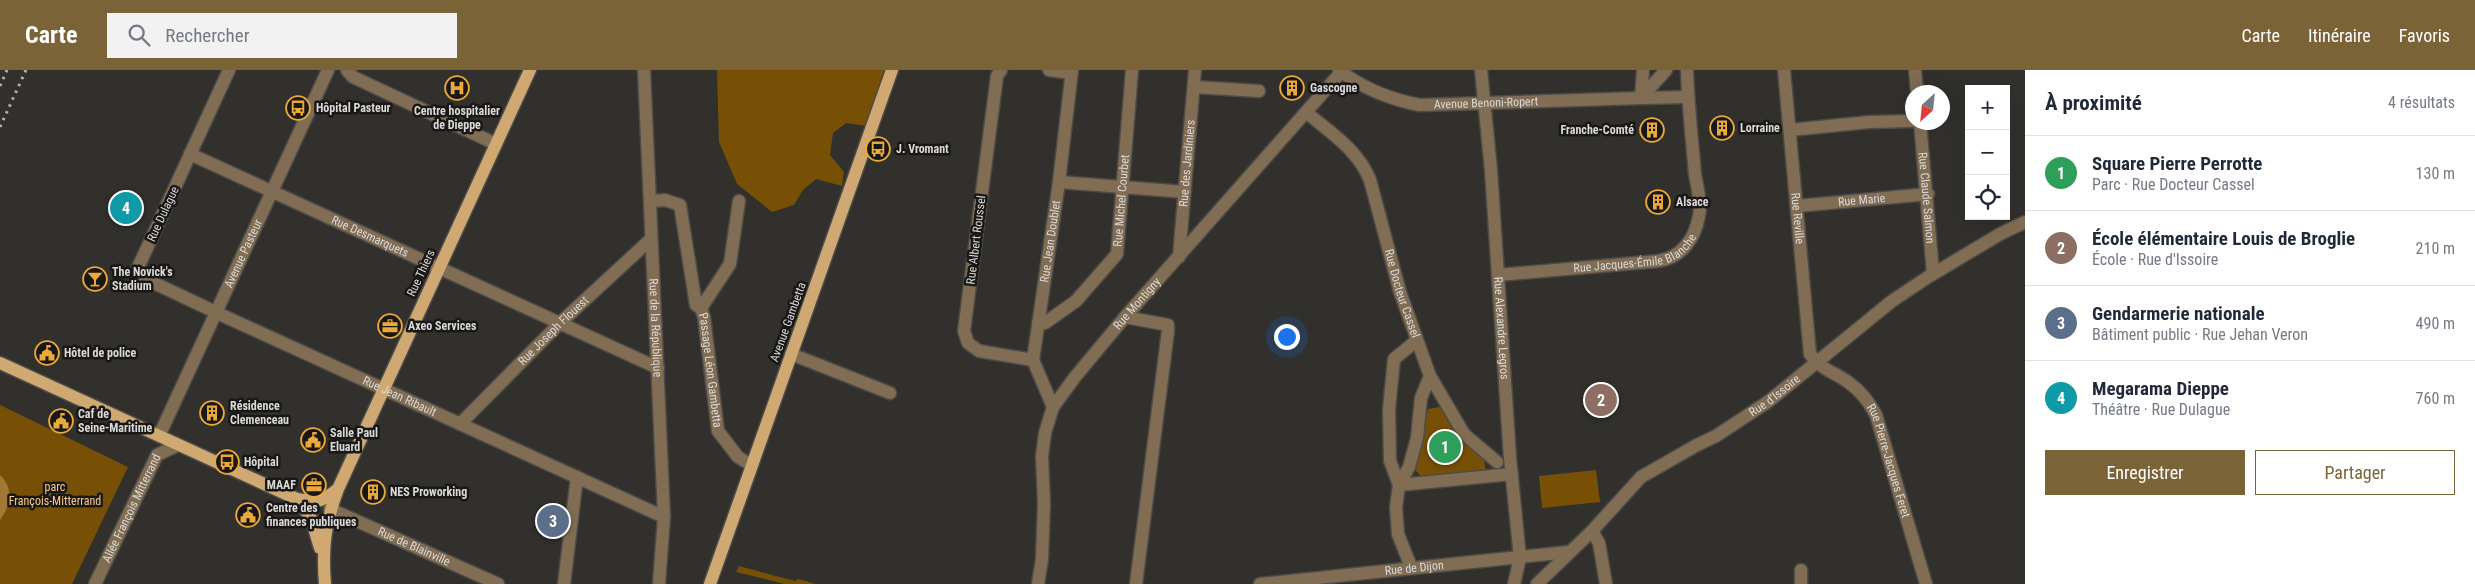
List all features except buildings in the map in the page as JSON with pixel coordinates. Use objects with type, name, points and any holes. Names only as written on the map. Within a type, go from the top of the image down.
[{"type":"main road","name":"Rue Thiers","points":[[323,555],[330,509],[338,489],[438,267],[530,70]]},
{"type":"main road","name":"Avenue Gambetta","points":[[710,584],[892,70]]},
{"type":"main road","points":[[0,363],[301,504],[314,525],[323,555],[325,584]]},
{"type":"main road","points":[[301,504],[326,498],[338,489]]},
{"type":"street","name":"Rue Dulague","points":[[135,274],[229,70]]},
{"type":"street","name":"Avenue Pasteur","points":[[159,436],[328,70]]},
{"type":"street","points":[[347,70],[353,77],[496,144]]},
{"type":"street","name":"Rue de la République","points":[[644,70],[664,517],[660,584]]},
{"type":"street","name":"Rue Albert Roussel","points":[[1002,70],[997,76],[964,331],[968,343],[979,351],[1033,360]]},
{"type":"street","points":[[1049,70],[1072,72]]},
{"type":"street","name":"Rue Michel Courbet","points":[[1038,323],[1045,323],[1076,301],[1117,254],[1124,187],[1132,70]]},
{"type":"street","name":"Rue des Jardiniers","points":[[1179,257],[1195,70]]},
{"type":"street","name":"Rue Alexandre Legros","points":[[1481,70],[1491,170],[1510,458],[1520,558],[1514,584]]},
{"type":"street","points":[[1642,98],[1643,70]]},
{"type":"street","points":[[1642,98],[1666,70]]},
{"type":"street","name":"Rue Jacques-Émile Blanche","points":[[1498,275],[1668,260],[1681,252],[1694,233],[1700,215],[1687,70]]},
{"type":"street","name":"Rue Reville","points":[[1784,70],[1810,354],[1816,363]]},
{"type":"street","points":[[1915,70],[1916,85]]},
{"type":"street","name":"Avenue Benoni-Ropert","points":[[1341,71],[1398,101],[1420,105],[1688,97]]},
{"type":"street","name":"Rue Montigny","points":[[1038,584],[1042,559],[1044,504],[1042,456],[1046,433],[1054,407],[1075,377],[1125,318],[1341,71]]},
{"type":"street","name":"Rue Jean Doublet","points":[[1033,360],[1059,182],[1072,72]]},
{"type":"street","points":[[1194,87],[1259,91]]},
{"type":"street","name":"Rue Docteur Cassel","points":[[1307,112],[1356,154],[1364,164],[1400,292],[1416,342],[1430,376],[1464,434],[1497,462]]},
{"type":"street","points":[[1790,130],[1869,122],[1905,121]]},
{"type":"street","name":"Rue Claude Salmon","points":[[1921,130],[1934,273]]},
{"type":"street","name":"Rue Desmarquets","points":[[190,154],[658,368]]},
{"type":"street","points":[[1059,182],[1185,192]]},
{"type":"street","name":"Rue Marie","points":[[1797,206],[1928,194]]},
{"type":"street","name":"Passage Léon Gambetta","points":[[651,201],[665,200],[680,205],[696,306],[701,308],[704,317],[718,431],[738,457],[746,462],[753,463]]},
{"type":"street","points":[[701,308],[730,264],[739,201]]},
{"type":"street","name":"Rue d'Issoire","points":[[1537,584],[1549,574],[1568,552],[1592,531],[1640,477],[1697,444],[1716,436],[1769,401],[1892,301],[1934,273],[2000,234],[2025,222]]},
{"type":"street","name":"Rue Joseph Flouest","points":[[460,424],[560,323],[651,240]]},
{"type":"street","name":"Rue Jean Ribault","points":[[135,274],[664,517]]},
{"type":"street","points":[[1125,318],[1168,325],[1136,584]]},
{"type":"street","points":[[1399,485],[1390,461],[1389,410],[1394,358],[1416,342]]},
{"type":"street","points":[[791,354],[890,393]]},
{"type":"street","points":[[1033,360],[1054,407]]},
{"type":"street","name":"Rue Pierre-Jacques Feret","points":[[1816,363],[1848,382],[1865,396],[1876,414],[1926,584]]},
{"type":"street","points":[[1411,567],[1398,534],[1396,507],[1399,485],[1409,467],[1417,438],[1421,398],[1430,376]]},
{"type":"street","name":"Allée François Mitterrand","points":[[95,584],[157,455],[178,445]]},
{"type":"street","points":[[1497,475],[1497,462],[1510,458]]},
{"type":"street","points":[[1399,485],[1512,474]]},
{"type":"street","points":[[564,584],[577,477]]},
{"type":"street","name":"Rue de Blainville","points":[[330,509],[498,584]]},
{"type":"street","points":[[1592,531],[1599,544],[1606,584]]},
{"type":"street","name":"Rue de Dijon","points":[[1260,584],[1568,552]]},
{"type":"street","points":[[1801,570],[1801,584]]},
{"type":"green space","points":[[717,70],[884,70],[867,126],[846,123],[833,133],[830,155],[844,172],[842,186],[816,179],[803,190],[794,205],[772,212],[737,184],[719,142]]},
{"type":"green space","name":"parc François-Mitterrand","points":[[0,405],[128,467],[72,584],[0,584]]},
{"type":"green space","points":[[1440,407],[1457,434],[1484,460],[1486,471],[1422,477],[1414,469],[1428,409]]},
{"type":"green space","points":[[1596,470],[1600,502],[1542,508],[1539,476]]},
{"type":"green space","points":[[739,566],[795,581],[798,579],[816,584],[785,584],[736,572]]},
{"type":"shaded area","points":[[0,475],[9,491],[9,502],[0,520]]},
{"type":"railway","points":[[0,86],[7,70]]},
{"type":"railway","points":[[0,127],[26,70]]},
{"type":"place","name":"Centre hospitalier de Dieppe","points":[[457,88]]},
{"type":"place","name":"Gascogne","points":[[1292,88]]},
{"type":"place","name":"Hôpital Pasteur","points":[[298,108]]},
{"type":"place","name":"Lorraine","points":[[1722,128]]},
{"type":"place","name":"Franche-Comté","points":[[1652,130]]},
{"type":"place","name":"J. Vromant","points":[[878,149]]},
{"type":"place","name":"Alsace","points":[[1658,202]]},
{"type":"place","name":"Megarama Dieppe","points":[[126,208]]},
{"type":"place","name":"The Novick's Stadium","points":[[95,279]]},
{"type":"place","name":"Axeo Services","points":[[390,326]]},
{"type":"place","name":"Hôtel de police","points":[[47,353]]},
{"type":"place","name":"École élémentaire Louis de Broglie","points":[[1601,400]]},
{"type":"place","name":"Résidence Clemenceau","points":[[212,413]]},
{"type":"place","name":"Caf de Seine-Maritime","points":[[61,421]]},
{"type":"place","name":"Salle Paul Eluard","points":[[313,440]]},
{"type":"place","name":"Square Pierre Perrotte","points":[[1445,447]]},
{"type":"place","name":"Hôpital","points":[[227,462]]},
{"type":"place","name":"MAAF","points":[[314,485]]},
{"type":"place","name":"NES Proworking","points":[[373,492]]},
{"type":"place","name":"Centre des finances publiques","points":[[248,515]]},
{"type":"place","name":"Gendarmerie nationale","points":[[553,521]]}]
